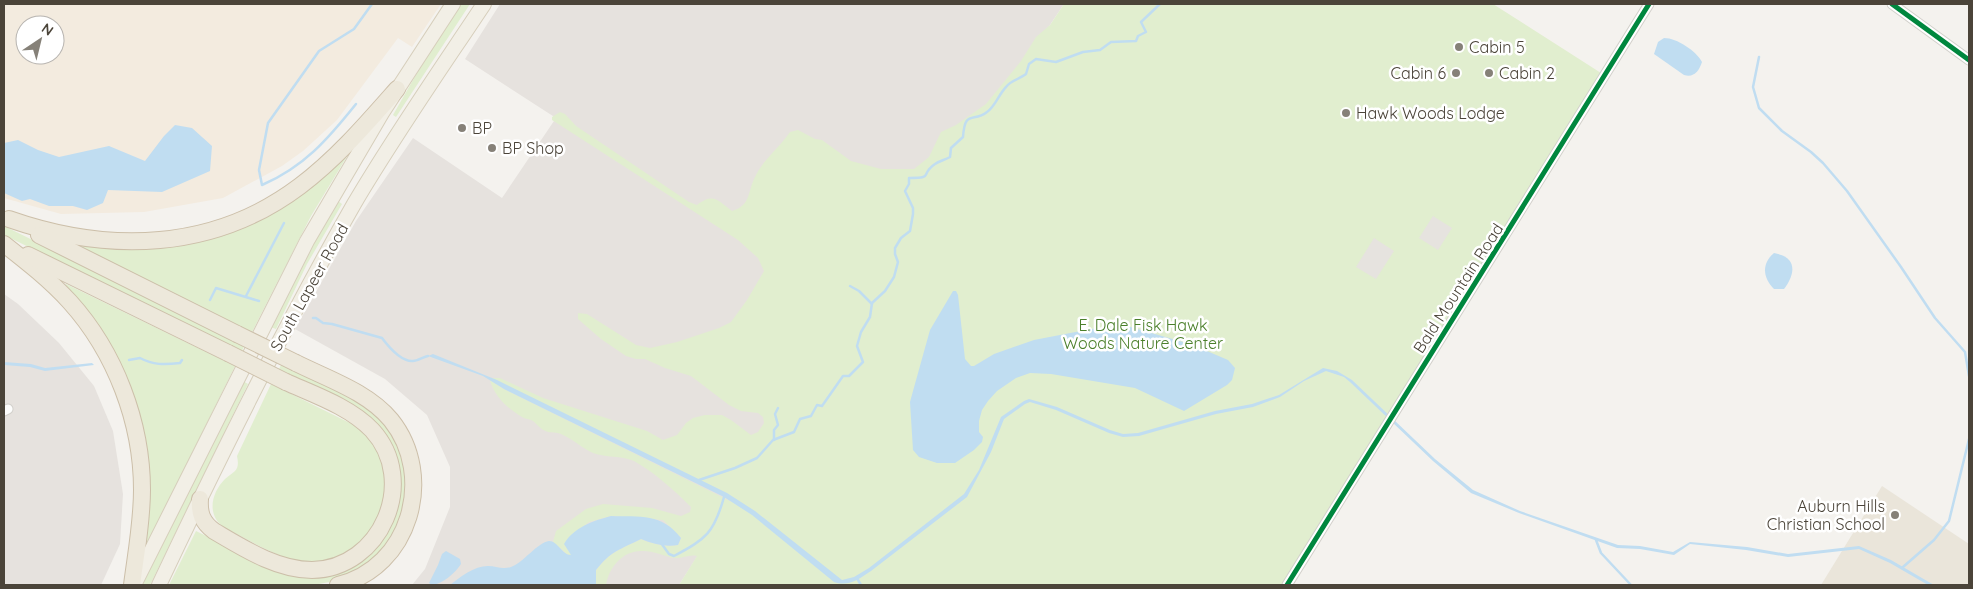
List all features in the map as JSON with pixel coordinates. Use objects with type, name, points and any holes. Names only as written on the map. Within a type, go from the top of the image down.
[{"type":"highway","points":[[6,218],[49,232],[114,242],[145,242],[174,239],[214,230],[266,208],[304,182],[342,149],[397,89]]},
{"type":"highway","points":[[6,218],[61,248],[361,395],[382,411],[404,440],[411,461],[414,483],[413,504],[408,522],[399,540],[388,555],[368,572],[352,581],[338,585]]},
{"type":"highway","points":[[4,244],[46,278],[80,315],[110,360],[125,395],[136,433],[142,488],[133,585]]},
{"type":"highway","points":[[4,244],[350,413],[371,429],[380,440],[391,465],[394,490],[389,512],[379,533],[372,541],[356,556],[336,566],[312,570],[292,568],[269,560],[214,532],[207,526],[201,516],[200,499]]},
{"type":"main road","name":"South Lapeer Road","points":[[133,585],[291,272],[340,183],[397,89],[453,4]]},
{"type":"main road","name":"South Lapeer Road","points":[[159,585],[278,343],[355,203],[410,114],[484,4]]},
{"type":"main road","points":[[340,183],[342,193],[355,203]]},
{"type":"street","name":"Bald Mountain Road","points":[[1287,585],[1390,418],[1504,240],[1649,4]]},
{"type":"street","points":[[1892,4],[1969,60]]},
{"type":"shaded area","points":[[4,4],[441,4],[412,47],[398,38],[337,120],[303,151],[282,166],[223,198],[144,212],[61,214],[4,198]]},
{"type":"shaded area","points":[[500,4],[1064,4],[768,445],[679,585],[412,585],[425,569],[450,507],[450,467],[427,415],[385,379],[295,329],[356,221],[413,138],[502,198],[556,118],[465,59]]},
{"type":"shaded area","points":[[1433,216],[1452,228],[1438,250],[1419,238]]},
{"type":"shaded area","points":[[1374,238],[1394,251],[1376,279],[1356,267]]},
{"type":"shaded area","points":[[4,294],[18,304],[59,343],[94,386],[113,431],[123,494],[120,544],[101,585],[4,585]]},
{"type":"shaded area","name":"Auburn Hills Christian School","points":[[1882,486],[1969,544],[1969,585],[1821,585]]},
{"type":"green space","points":[[461,4],[470,4],[396,117],[393,115],[429,52]]},
{"type":"green space","name":"E. Dale Fisk Hawk Woods Nature Center","points":[[1064,4],[1493,4],[1601,73],[1281,585],[679,585],[697,556],[674,558],[636,551],[629,553],[618,561],[610,572],[606,585],[596,585],[596,570],[606,559],[621,549],[641,539],[659,545],[678,545],[681,538],[663,520],[611,516],[589,522],[567,540],[565,544],[572,555],[569,556],[553,542],[556,531],[586,509],[603,504],[652,508],[681,516],[690,512],[691,507],[664,482],[634,461],[593,453],[559,433],[548,432],[541,429],[533,421],[523,418],[498,397],[490,380],[504,389],[732,502],[734,498],[491,378],[500,378],[543,398],[647,431],[663,440],[677,435],[686,423],[693,418],[705,415],[722,415],[751,435],[758,432],[764,423],[763,417],[758,413],[741,411],[729,405],[691,376],[665,368],[645,359],[626,356],[601,339],[578,319],[578,313],[587,314],[636,345],[650,348],[677,342],[731,322],[764,271],[758,258],[738,240],[552,120],[552,117],[560,112],[565,114],[576,126],[689,202],[697,205],[708,199],[716,199],[732,211],[743,205],[746,201],[753,181],[763,164],[790,132],[798,130],[815,139],[822,140],[851,161],[881,169],[914,169],[929,157],[941,132],[956,125],[986,104],[1021,61],[1036,37],[1050,25]]},
{"type":"green space","points":[[343,155],[346,158],[311,216],[251,334],[68,241],[206,237]]},
{"type":"green space","points":[[338,201],[342,204],[307,264],[276,329],[270,327],[298,270]]},
{"type":"green space","points":[[4,226],[245,344],[242,351],[4,235]]},
{"type":"green space","points":[[66,284],[235,366],[147,545],[142,542],[143,442],[64,288]]},
{"type":"green space","points":[[282,363],[365,404],[392,430],[407,465],[405,513],[381,555],[341,580],[313,585],[169,585],[196,531],[271,568],[307,576],[391,525],[400,496],[399,472],[354,406],[279,369]]},
{"type":"green space","points":[[243,381],[248,384],[150,585],[142,585]]},
{"type":"green space","points":[[271,384],[354,425],[375,446],[382,464],[385,482],[383,500],[378,516],[369,531],[357,544],[327,560],[298,561],[276,554],[225,528],[219,523],[213,511],[216,491],[236,469],[238,464],[237,456]]},
{"type":"water","points":[[1664,38],[1675,40],[1691,50],[1699,58],[1702,62],[1696,73],[1691,76],[1684,75],[1654,54],[1658,42]]},
{"type":"water","points":[[175,125],[192,128],[212,146],[210,171],[162,192],[108,190],[103,203],[87,210],[73,206],[49,206],[30,199],[22,201],[4,193],[4,143],[18,140],[38,150],[59,157],[109,146],[145,161]]},
{"type":"water","points":[[1774,253],[1787,258],[1792,266],[1791,277],[1784,289],[1774,289],[1767,280],[1765,270],[1767,261]]},
{"type":"water","points":[[953,291],[956,291],[958,295],[965,359],[971,366],[994,354],[1034,340],[1091,329],[1127,326],[1183,342],[1228,360],[1235,368],[1232,380],[1184,411],[1135,388],[1051,374],[1030,373],[1016,378],[997,391],[988,401],[982,410],[979,421],[979,432],[983,437],[982,442],[974,450],[955,463],[937,463],[919,457],[913,450],[910,402],[930,330]]},
{"type":"water","points":[[433,354],[497,380],[727,493],[755,511],[842,580],[854,577],[869,568],[964,494],[979,470],[1001,417],[1024,401],[1029,399],[1057,407],[1123,434],[1138,433],[1215,411],[1252,404],[1279,395],[1323,368],[1337,371],[1352,380],[1435,459],[1473,490],[1520,511],[1618,545],[1640,546],[1673,552],[1690,542],[1747,547],[1788,554],[1859,546],[1891,560],[1934,585],[1928,585],[1890,563],[1859,549],[1788,557],[1690,544],[1674,555],[1640,549],[1617,548],[1519,513],[1471,493],[1433,461],[1350,382],[1344,377],[1326,371],[1304,381],[1280,397],[1253,407],[1216,414],[1139,436],[1123,437],[1109,433],[1056,410],[1030,402],[1025,404],[1004,419],[991,452],[967,497],[871,571],[854,581],[844,584],[834,582],[752,515],[724,497],[504,389],[483,376],[428,356]]},
{"type":"water","points":[[4,362],[31,364],[45,368],[92,363],[94,365],[45,371],[30,367],[4,365]]},
{"type":"water","points":[[611,516],[641,517],[658,520],[674,530],[681,538],[678,545],[659,545],[641,539],[621,549],[606,559],[596,570],[596,585],[450,585],[483,566],[508,568],[516,565],[540,545],[549,541],[555,543],[565,553],[571,555],[564,544],[573,533],[591,523]]},
{"type":"water","points":[[446,551],[460,559],[461,564],[448,578],[432,585],[429,583],[442,554]]},
{"type":"waterway","points":[[356,104],[325,140],[303,161],[277,178],[262,185],[259,170],[268,123],[319,51],[354,29],[372,4]]},
{"type":"waterway","points":[[699,480],[735,468],[757,458],[773,440],[794,432],[800,419],[811,416],[817,405],[822,406],[843,376],[849,376],[863,362],[857,346],[861,332],[870,317],[872,303],[885,291],[894,277],[898,262],[895,248],[901,238],[910,231],[913,208],[905,191],[909,184],[909,178],[924,176],[935,164],[950,157],[951,148],[963,137],[964,128],[968,120],[990,110],[1008,85],[1026,74],[1029,64],[1036,59],[1056,62],[1083,52],[1100,50],[1111,42],[1136,41],[1138,36],[1146,32],[1141,22],[1160,4]]},
{"type":"waterway","points":[[1759,57],[1753,87],[1759,108],[1782,131],[1823,163],[1847,191],[1935,318],[1965,352],[1969,376]]},
{"type":"waterway","points":[[246,296],[284,223]]},
{"type":"waterway","points":[[850,286],[859,291],[872,304]]},
{"type":"waterway","points":[[210,300],[216,288],[259,301]]},
{"type":"waterway","points":[[313,318],[323,323],[382,338],[403,359],[415,361],[428,356]]},
{"type":"waterway","points":[[129,360],[140,358],[149,362],[164,364],[180,363],[182,360]]},
{"type":"waterway","points":[[774,440],[774,430],[778,425],[775,414],[778,408]]},
{"type":"waterway","points":[[1903,567],[1934,540],[1949,521],[1969,439]]},
{"type":"waterway","points":[[661,543],[669,554],[674,556],[694,545],[712,527],[724,497]]},
{"type":"waterway","points":[[1596,540],[1601,553],[1631,585]]},
{"type":"waterway","points":[[858,580],[861,585]]},
{"type":"cycle path","points":[[1287,585],[1649,4]]},
{"type":"cycle path","points":[[1892,4],[1969,60]]},
{"type":"place","name":"Cabin 5","points":[[1459,47]]},
{"type":"place","name":"Cabin 6","points":[[1456,73]]},
{"type":"place","name":"Cabin 2","points":[[1489,73]]},
{"type":"place","name":"Hawk Woods Lodge","points":[[1346,113]]},
{"type":"place","name":"BP","points":[[462,128]]},
{"type":"place","name":"BP Shop","points":[[492,148]]},
{"type":"place","name":"Auburn Hills Christian School","points":[[1895,515]]}]
